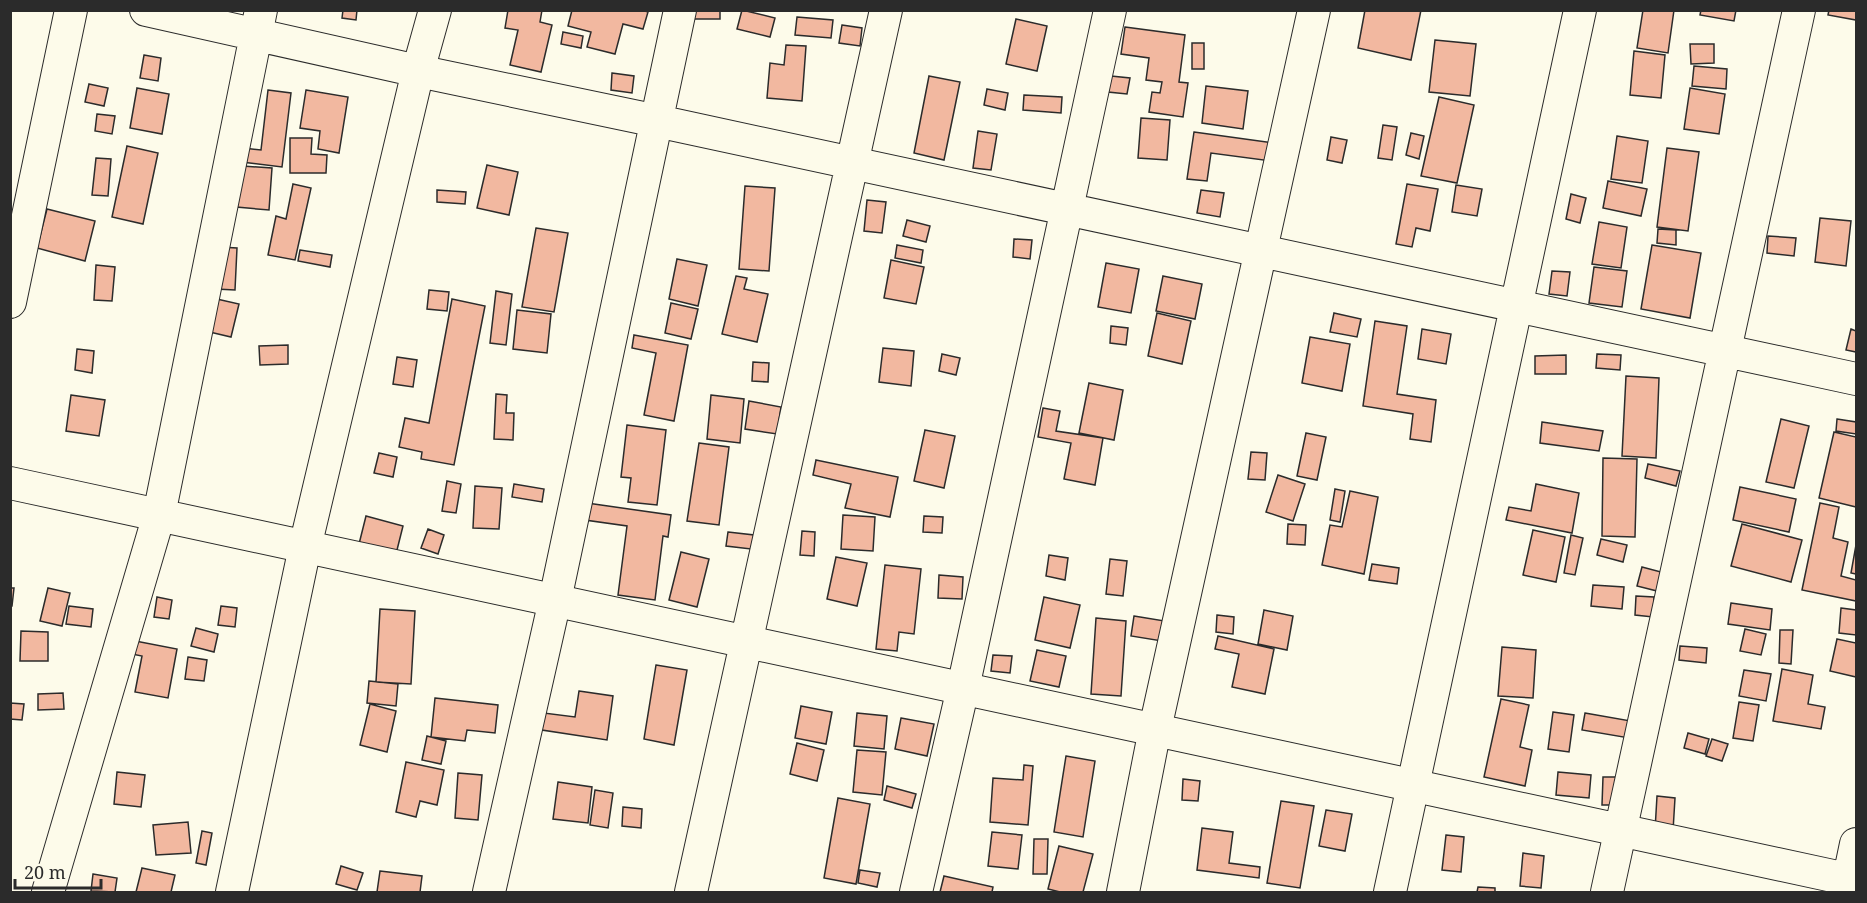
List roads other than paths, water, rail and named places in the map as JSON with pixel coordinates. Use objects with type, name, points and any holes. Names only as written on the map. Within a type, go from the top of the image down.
[{"type":"street","points":[[10,302],[72,10]]},
{"type":"street","points":[[146,10],[258,22],[418,71],[1857,379]]},
{"type":"street","points":[[232,892],[305,548],[418,71],[435,10]]},
{"type":"street","points":[[489,892],[555,600],[680,10]]},
{"type":"street","points":[[691,892],[886,10]]},
{"type":"street","points":[[916,892],[963,688],[1110,10]]},
{"type":"street","points":[[1123,892],[1155,729],[1314,10]]},
{"type":"street","points":[[1390,892],[1580,10]]},
{"type":"street","points":[[1607,892],[1799,10]]},
{"type":"street","points":[[48,892],[159,515],[258,22]]},
{"type":"street","points":[[10,483],[1622,830],[1850,884],[1857,844]]}]
